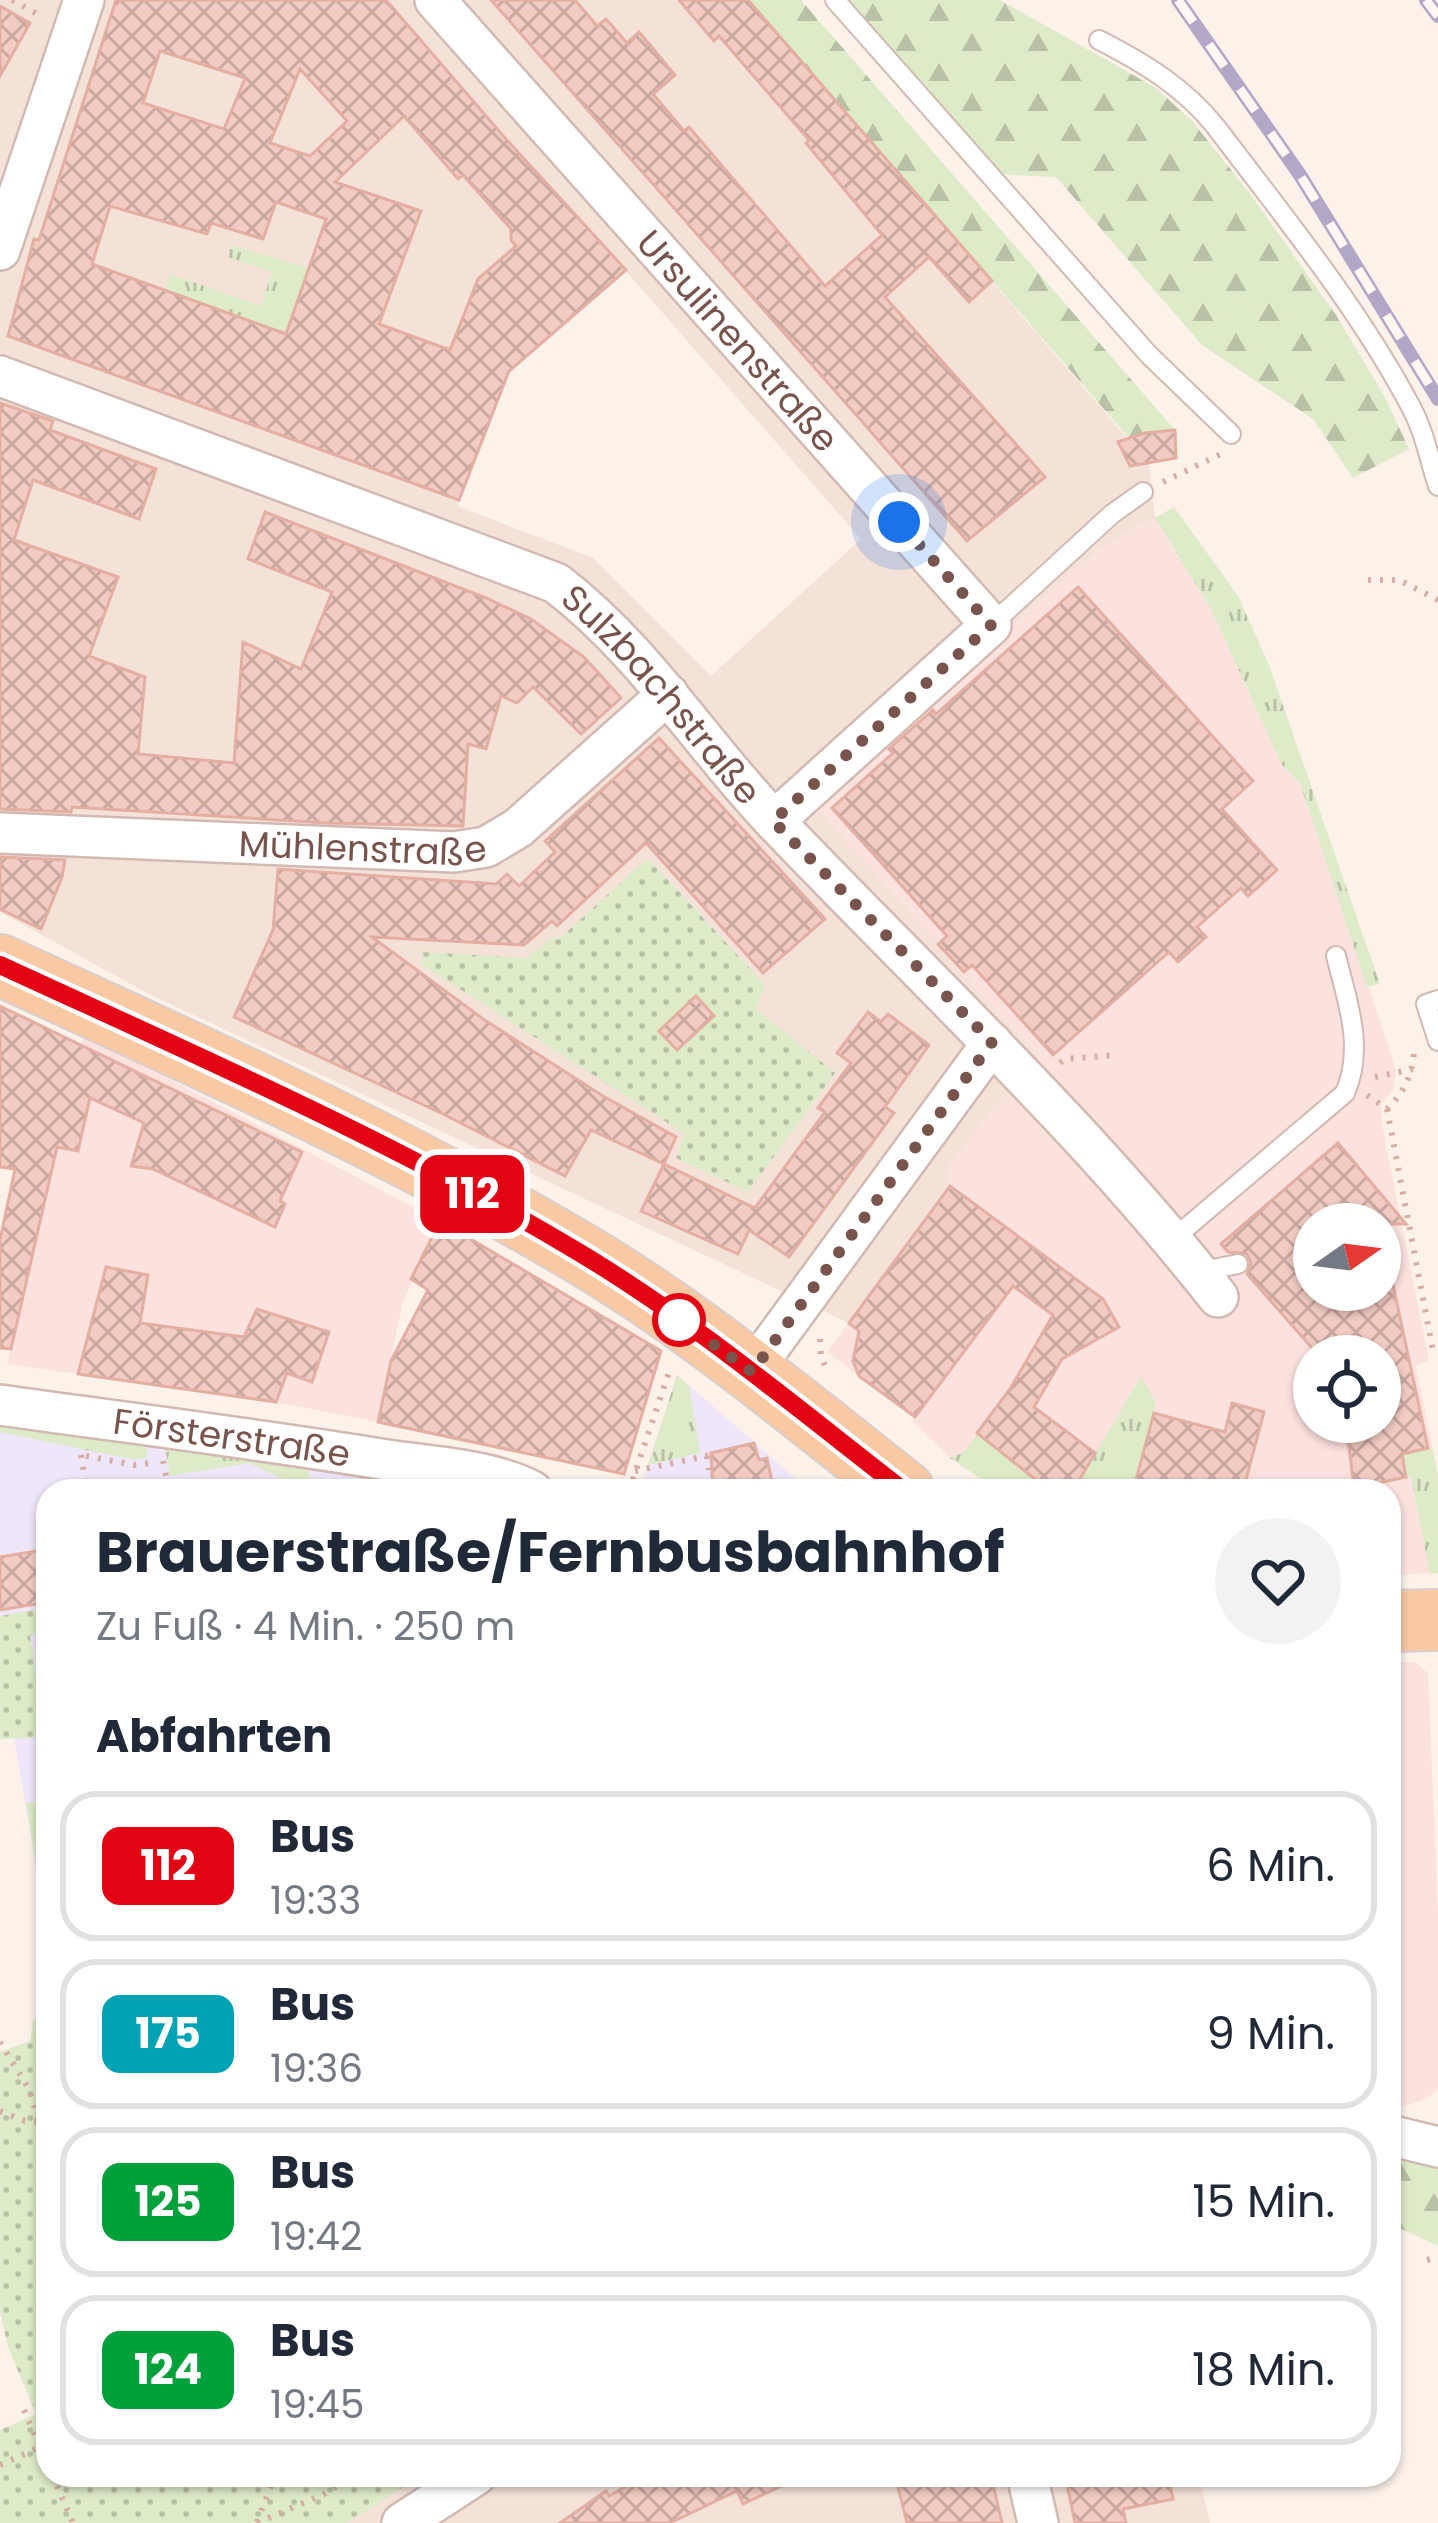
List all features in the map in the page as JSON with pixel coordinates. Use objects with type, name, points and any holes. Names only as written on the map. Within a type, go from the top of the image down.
[{"type":"main road","points":[[0,964],[334,1123],[526,1223],[606,1270],[752,1372],[889,1479]]},
{"type":"main road","points":[[1401,1621],[1438,1620]]},
{"type":"street","points":[[0,250],[84,0]]},
{"type":"street","name":"Ursulinenstraße","points":[[436,0],[991,625]]},
{"type":"street","name":"Sulzbachstraße","points":[[0,376],[556,584],[628,645],[773,821],[1056,1107],[1173,1239],[1218,1277]]},
{"type":"street","points":[[773,821],[991,625]]},
{"type":"street","name":"Mühlenstraße","points":[[0,833],[454,852],[486,848],[535,814],[668,694]]},
{"type":"street","points":[[752,1372],[992,1042]]},
{"type":"street","name":"Försterstraße","points":[[0,1405],[356,1454],[500,1479]]},
{"type":"street","points":[[1401,2138],[1438,2146]]},
{"type":"street","points":[[402,2523],[458,2487]]},
{"type":"street","points":[[1030,2487],[1038,2523]]},
{"type":"lane","points":[[835,0],[1231,442]]},
{"type":"lane","points":[[1099,40],[1172,82],[1216,127],[1368,336],[1412,408],[1438,486]]},
{"type":"lane","points":[[991,625],[1112,514],[1143,492]]},
{"type":"lane","points":[[1173,1239],[1345,1093],[1354,1032],[1336,956]]},
{"type":"lane","points":[[1432,1002],[1438,1041]]},
{"type":"path","points":[[12,0],[22,5]]},
{"type":"path","points":[[1143,492],[1231,442]]},
{"type":"path","points":[[1369,580],[1399,580],[1438,600]]},
{"type":"path","points":[[1387,1109],[1400,1097],[1413,1069],[1415,1041]]},
{"type":"path","points":[[1065,1059],[1117,1055]]},
{"type":"path","points":[[1349,1082],[1413,1069]]},
{"type":"path","points":[[1349,1082],[1387,1109],[1433,1351],[1438,1352]]},
{"type":"path","points":[[826,1329],[819,1340],[830,1375]]},
{"type":"path","points":[[633,1479],[673,1360]]},
{"type":"path","points":[[66,1452],[135,1466],[148,1463]]},
{"type":"path","points":[[81,1455],[85,1479]]},
{"type":"path","points":[[635,1471],[709,1455],[709,1469]]},
{"type":"path","points":[[0,2042],[29,2089],[36,2112]]},
{"type":"path","points":[[0,2111],[36,2122]]},
{"type":"path","points":[[1427,2260],[1438,2257]]},
{"type":"path","points":[[24,2410],[36,2438]]},
{"type":"path","points":[[0,2465],[36,2449]]},
{"type":"path","points":[[57,2487],[73,2523]]},
{"type":"path","points":[[257,2523],[270,2487]]},
{"type":"path","points":[[257,2523],[336,2487]]},
{"type":"shaded area","points":[[0,0],[748,0],[1149,463],[1155,518],[1101,547],[1073,573],[1041,1060],[991,1112],[949,1166],[950,1186],[849,1323],[147,993],[0,912]],"holes":[[[625,270],[861,539],[711,676],[593,558],[457,506],[509,371]]]},
{"type":"shaded area","points":[[1155,518],[1211,609],[1281,764],[1300,782],[1392,1057],[1393,1090],[1381,1104],[1398,1203],[1293,1203],[1293,1311],[1401,1311],[1401,1220],[1429,1360],[1416,1366],[1438,1475],[1438,1573],[1401,1575],[1401,1479],[981,1479],[950,1458],[912,1421],[914,1417],[827,1352],[950,1186],[949,1166],[991,1112],[1041,1060],[813,803],[1101,547]]},
{"type":"shaded area","points":[[84,1034],[440,1221],[403,1301],[378,1422],[276,1402],[7,1364]]},
{"type":"shaded area","points":[[677,1375],[796,1479],[643,1479]]},
{"type":"shaded area","points":[[0,1421],[381,1479],[36,1479],[36,1866],[14,1738],[0,1739]]},
{"type":"shaded area","points":[[1401,1662],[1415,1662],[1428,1673],[1438,1911],[1438,2089],[1426,2099],[1401,2107]]},
{"type":"shaded area","points":[[403,2487],[1202,2487],[1210,2523],[347,2523]]},
{"type":"green space","points":[[748,0],[801,0],[1175,430],[1129,438]]},
{"type":"green space","points":[[835,0],[1000,0],[1156,88],[1193,122],[1251,195],[1336,315],[1386,399],[1409,449],[1353,478],[1313,419],[1202,345],[1056,177],[989,174]]},
{"type":"green space","points":[[231,245],[309,268],[286,334],[165,289],[170,274],[261,306],[272,272],[228,257]]},
{"type":"green space","points":[[1174,507],[1238,596],[1269,665],[1380,984],[1367,987],[1300,783],[1281,764],[1211,609],[1155,518]]},
{"type":"green space","points":[[648,858],[765,985],[756,1009],[835,1073],[748,1192],[676,1158],[685,1134],[421,964],[422,952],[527,958],[554,936],[558,940]]},
{"type":"green space","points":[[677,1375],[689,1386],[700,1453],[648,1465]]},
{"type":"green space","points":[[1141,1376],[1156,1403],[1136,1479],[1080,1479]]},
{"type":"green space","points":[[0,1421],[306,1460],[311,1479],[283,1479],[249,1463],[170,1476],[165,1448],[146,1446],[147,1457],[135,1460],[0,1432]]},
{"type":"green space","points":[[977,1434],[1035,1479],[981,1479],[950,1458],[963,1453]]},
{"type":"green space","points":[[1432,1447],[1438,1475],[1438,1573],[1430,1574],[1402,1454]]},
{"type":"green space","points":[[36,1609],[36,1635],[30,1636],[36,1672],[36,1737],[0,1739],[0,1616]]},
{"type":"green space","points":[[36,1802],[36,1864],[26,1803]]},
{"type":"green space","points":[[33,2021],[36,2414],[8,2347],[0,2312],[0,2052],[30,2041]]},
{"type":"green space","points":[[1401,2158],[1438,2163],[1438,2246],[1401,2229]]},
{"type":"green space","points":[[36,2414],[36,2487],[403,2487],[347,2523],[0,2523],[0,2430]]},
{"type":"building","points":[[116,0],[386,0],[626,270],[509,371],[459,500],[8,336],[34,239],[39,240]],"holes":[[[160,51],[245,78],[224,129],[143,103]],[[300,69],[347,121],[310,156],[270,143]],[[404,116],[458,179],[463,175],[511,229],[516,246],[478,279],[450,350],[379,324],[421,211],[335,182]],[[276,202],[326,219],[286,334],[92,264],[110,206],[207,234],[211,223],[263,239]]]},
{"type":"building","points":[[491,0],[575,0],[597,26],[606,19],[627,43],[639,32],[675,75],[653,94],[684,131],[689,127],[825,286],[882,235],[806,143],[809,140],[719,36],[714,41],[679,0],[748,0],[992,281],[969,302],[929,257],[885,297],[1045,477],[967,541]]},
{"type":"building","points":[[0,6],[30,23],[0,76]]},
{"type":"building","points":[[0,403],[53,421],[50,430],[156,469],[139,519],[33,480],[14,540],[118,577],[89,656],[145,677],[138,754],[234,763],[243,642],[301,669],[332,592],[248,559],[265,512],[531,619],[584,657],[621,698],[581,734],[533,687],[517,703],[501,696],[486,749],[468,744],[463,826],[327,823],[72,807],[71,812],[0,809]]},
{"type":"building","points":[[1175,430],[1176,458],[1130,466],[1118,442],[1145,433]]},
{"type":"building","points":[[1078,587],[1253,781],[1222,809],[1277,870],[1248,896],[1241,888],[1197,927],[1206,937],[1178,962],[1169,952],[1053,1055],[972,965],[964,972],[938,944],[947,936],[832,808],[893,753],[889,749],[933,710],[936,714]]},
{"type":"building","points":[[659,738],[825,919],[763,973],[646,843],[557,926],[552,921],[524,945],[372,937],[486,1021],[676,1137],[664,1164],[591,1130],[565,1176],[234,1017],[273,930],[278,869],[496,884],[507,874],[519,886],[555,852],[545,841]]},
{"type":"building","points":[[0,857],[65,860],[41,929],[0,909]]},
{"type":"building","points":[[696,996],[714,1016],[677,1050],[659,1031]]},
{"type":"building","points":[[0,1006],[302,1152],[280,1201],[285,1204],[275,1227],[153,1169],[131,1166],[144,1123],[90,1098],[78,1151],[57,1147],[11,1349],[0,1348],[0,1240],[15,1169],[0,1167]]},
{"type":"building","points":[[868,1012],[881,1022],[888,1014],[929,1045],[885,1107],[894,1113],[789,1257],[749,1230],[738,1254],[641,1211],[664,1164],[755,1208],[825,1112],[818,1108],[851,1063],[837,1053]]},
{"type":"building","points":[[1338,1143],[1388,1203],[1293,1203],[1293,1311],[1399,1311],[1428,1448],[1402,1454],[1406,1477],[1353,1479],[1349,1443],[1401,1443],[1401,1335],[1301,1335],[1247,1274],[1251,1263],[1247,1254],[1228,1252],[1221,1244]]},
{"type":"building","points":[[950,1186],[1103,1299],[1119,1327],[1062,1359],[1034,1407],[1095,1453],[1080,1479],[1035,1479],[977,1433],[1010,1389],[1053,1315],[1013,1286],[915,1417],[859,1376],[853,1361],[859,1331],[849,1323]]},
{"type":"building","points":[[440,1221],[661,1351],[624,1474],[378,1422],[391,1361],[428,1290],[411,1279]]},
{"type":"building","points":[[106,1267],[148,1275],[140,1323],[244,1337],[257,1309],[329,1332],[312,1382],[287,1373],[276,1402],[78,1374]]},
{"type":"building","points":[[1232,1403],[1264,1412],[1246,1479],[1136,1479],[1154,1413],[1225,1432]]},
{"type":"building","points":[[754,1443],[759,1460],[767,1458],[771,1479],[712,1479],[711,1453]]},
{"type":"building","points":[[36,1551],[36,1604],[0,1610],[0,1557]]},
{"type":"building","points":[[625,2487],[779,2487],[743,2504],[737,2491],[670,2523],[560,2523],[606,2491],[609,2496]]},
{"type":"building","points":[[898,2487],[994,2487],[1002,2523],[907,2523]]},
{"type":"building","points":[[1068,2487],[1170,2487],[1173,2499],[1123,2509],[1126,2523],[1075,2523]]},
{"type":"railway","points":[[1178,0],[1300,175],[1438,399]]},
{"type":"railway","points":[[1426,0],[1438,16]]},
{"type":"bus line","name":"112","points":[[0,965],[334,1123],[580,1253],[752,1372],[889,1479]]},
{"type":"route","points":[[679,1320],[752,1372],[992,1042],[773,821],[991,625],[899,522]]}]
